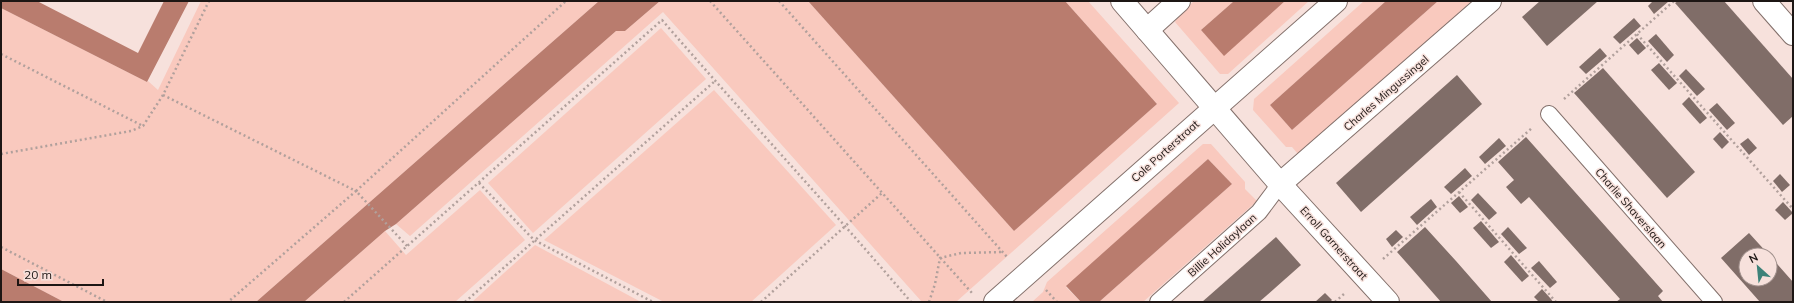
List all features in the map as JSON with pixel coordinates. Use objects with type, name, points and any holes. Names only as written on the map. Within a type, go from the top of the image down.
[{"type":"street","name":"Erroll Garnerstraat","points":[[1122,1],[1280,184],[1388,302]]},
{"type":"street","points":[[1147,30],[1180,1]]},
{"type":"street","name":"Cole Porterstraat","points":[[995,302],[1336,1]]},
{"type":"street","name":"Charles Mingussingel","points":[[1280,184],[1490,1]]},
{"type":"street","points":[[1764,1],[1793,34]]},
{"type":"street","name":"Charlie Shaverslaan","points":[[1548,114],[1714,302]]},
{"type":"street","name":"Billie Holidaylaan","points":[[1158,302],[1259,212],[1280,184]]},
{"type":"path","points":[[1,154],[131,131],[143,126],[163,95],[209,1]]},
{"type":"path","points":[[228,302],[356,191],[566,1]]},
{"type":"path","points":[[710,1],[975,296]]},
{"type":"path","points":[[779,1],[1026,276]]},
{"type":"path","points":[[1335,302],[1674,1]]},
{"type":"path","points":[[344,302],[662,20],[714,81],[846,226],[911,302]]},
{"type":"path","points":[[1637,34],[1793,209]]},
{"type":"path","points":[[1,54],[143,126]]},
{"type":"path","points":[[465,302],[714,81]]},
{"type":"path","points":[[163,95],[356,191],[407,246]]},
{"type":"path","points":[[479,183],[534,240],[653,302]]},
{"type":"path","points":[[1459,192],[1556,302]]},
{"type":"path","points":[[761,302],[846,226],[851,219],[882,193]]},
{"type":"path","points":[[1,247],[107,302]]},
{"type":"path","points":[[940,258],[961,253],[1003,252]]},
{"type":"path","points":[[928,302],[935,284],[940,258]]},
{"type":"shaded area","points":[[1,1],[37,1],[138,53],[164,1],[189,1],[147,82],[1,8]]},
{"type":"shaded area","points":[[201,1],[599,1],[256,302],[64,302],[1,269],[1,8],[147,82],[148,81],[158,90]]},
{"type":"shaded area","points":[[599,1],[660,1],[625,31],[616,31],[396,224],[385,231],[304,302],[256,302]]},
{"type":"shaded area","points":[[660,1],[808,1],[1014,231],[1157,104],[1065,1],[1088,1],[1179,103],[956,302],[922,302],[663,12],[410,236],[396,224],[616,31],[625,31]]},
{"type":"shaded area","points":[[808,1],[1065,1],[1157,104],[1014,231]]},
{"type":"shaded area","points":[[1194,1],[1234,1],[1201,30],[1224,55],[1285,1],[1309,1],[1228,74],[1220,74],[1175,22],[1179,15]]},
{"type":"shaded area","points":[[1234,1],[1285,1],[1224,56],[1201,30]]},
{"type":"shaded area","points":[[1364,1],[1386,1],[1270,105],[1292,130],[1438,1],[1472,1],[1298,154],[1292,147],[1286,147],[1253,110],[1254,99]]},
{"type":"shaded area","points":[[1386,1],[1438,1],[1292,130],[1270,105]]},
{"type":"shaded area","points":[[661,28],[706,79],[533,233],[488,183]]},
{"type":"shaded area","points":[[714,90],[836,225],[751,302],[664,302],[544,240]]},
{"type":"shaded area","points":[[1203,144],[1211,144],[1245,182],[1245,189],[1257,201],[1143,302],[1099,302],[1232,184],[1208,159],[1066,287],[1081,302],[1032,302],[1043,292],[1047,282]]},
{"type":"shaded area","points":[[1208,159],[1232,184],[1099,302],[1081,302],[1066,286]]},
{"type":"shaded area","points":[[480,190],[525,240],[455,302],[304,302],[385,231],[406,255]]},
{"type":"shaded area","points":[[535,245],[641,302],[472,302]]},
{"type":"shaded area","points":[[1,269],[64,302],[1,302]]},
{"type":"building","points":[[1540,1],[1598,1],[1547,46],[1522,17]]},
{"type":"building","points":[[1653,1],[1669,1],[1654,14],[1648,6]]},
{"type":"building","points":[[1678,1],[1724,1],[1793,79],[1793,116],[1783,125],[1675,3]]},
{"type":"building","points":[[1634,18],[1641,26],[1620,44],[1613,37]]},
{"type":"building","points":[[1656,34],[1674,55],[1667,62],[1648,41]]},
{"type":"building","points":[[1637,38],[1646,48],[1638,55],[1629,45]]},
{"type":"building","points":[[1600,48],[1607,56],[1586,74],[1579,67]]},
{"type":"building","points":[[1659,63],[1677,83],[1669,90],[1651,70]]},
{"type":"building","points":[[1603,68],[1695,172],[1667,198],[1574,93]]},
{"type":"building","points":[[1686,69],[1705,89],[1697,96],[1679,76]]},
{"type":"building","points":[[1457,75],[1482,104],[1361,212],[1336,183]]},
{"type":"building","points":[[1689,97],[1707,118],[1700,124],[1682,104]]},
{"type":"building","points":[[1717,103],[1735,123],[1727,130],[1709,110]]},
{"type":"building","points":[[1720,132],[1729,142],[1722,149],[1713,139]]},
{"type":"building","points":[[1526,137],[1663,291],[1658,296],[1663,302],[1616,302],[1620,299],[1529,197],[1521,204],[1506,187],[1514,180],[1498,162]]},
{"type":"building","points":[[1499,138],[1506,146],[1485,164],[1479,157]]},
{"type":"building","points":[[1748,138],[1757,148],[1749,155],[1740,144]]},
{"type":"building","points":[[1465,168],[1472,176],[1451,194],[1444,187]]},
{"type":"building","points":[[1780,174],[1790,185],[1782,192],[1773,181]]},
{"type":"building","points":[[1478,193],[1497,213],[1489,220],[1471,200]]},
{"type":"building","points":[[1459,196],[1468,207],[1460,213],[1451,203]]},
{"type":"building","points":[[1431,199],[1437,207],[1417,225],[1410,217]]},
{"type":"building","points":[[1783,202],[1793,213],[1785,220],[1775,210]]},
{"type":"building","points":[[1481,221],[1499,242],[1491,248],[1473,228]]},
{"type":"building","points":[[1425,227],[1492,302],[1441,302],[1397,252]]},
{"type":"building","points":[[1508,227],[1527,248],[1519,254],[1501,234]]},
{"type":"building","points":[[1396,230],[1403,237],[1392,247],[1386,239]]},
{"type":"building","points":[[1749,233],[1762,247],[1738,247],[1738,277],[1721,258]]},
{"type":"building","points":[[1276,237],[1301,265],[1266,296],[1259,302],[1202,302]]},
{"type":"building","points":[[1511,255],[1529,276],[1522,282],[1504,262]]},
{"type":"building","points":[[1539,261],[1557,282],[1550,288],[1531,268]]},
{"type":"building","points":[[1778,265],[1793,282],[1793,302],[1760,302],[1747,287],[1778,287]]},
{"type":"building","points":[[1542,289],[1553,302],[1539,302],[1534,297]]},
{"type":"building","points":[[1325,293],[1332,300],[1330,302],[1315,302]]}]
